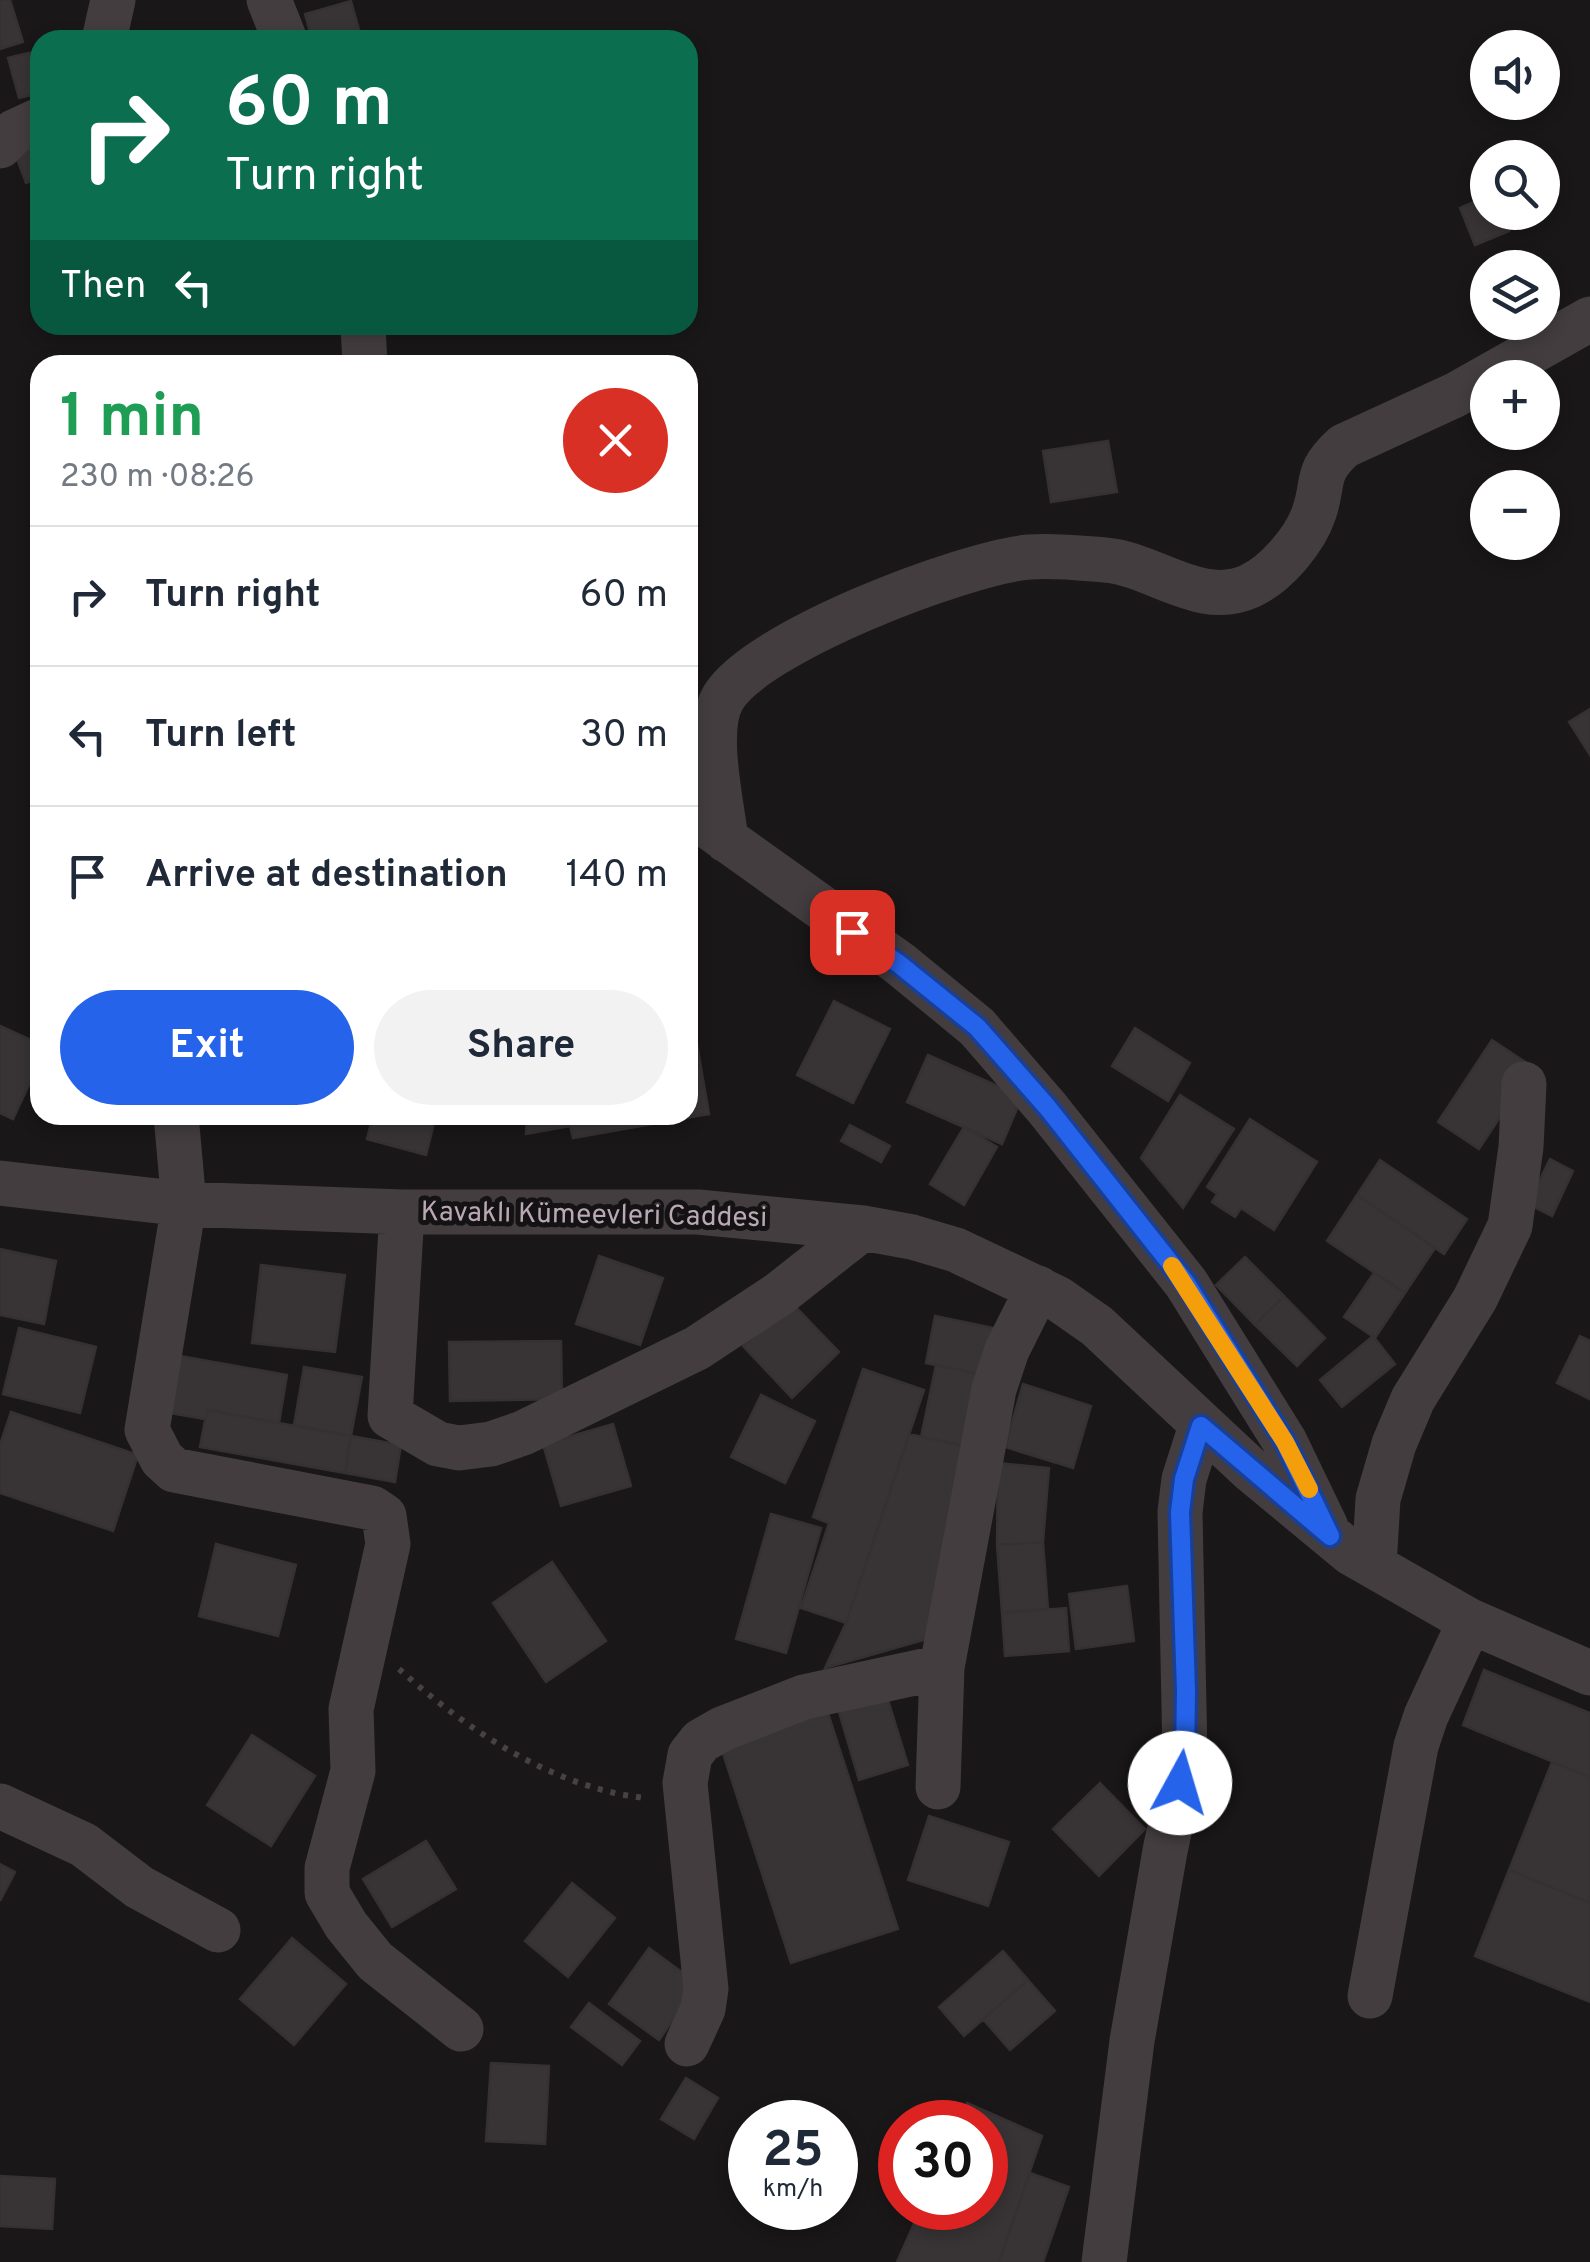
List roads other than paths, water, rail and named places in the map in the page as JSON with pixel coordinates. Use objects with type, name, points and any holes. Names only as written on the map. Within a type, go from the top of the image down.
[{"type":"street","points":[[106,30],[112,0]]},
{"type":"street","points":[[268,0],[281,30]]},
{"type":"street","points":[[0,146],[14,132],[30,125]]},
{"type":"street","points":[[726,840],[715,746],[716,714],[734,684],[757,663],[833,624],[945,578],[1027,557],[1112,561],[1200,591],[1233,592],[1253,585],[1274,570],[1310,524],[1316,508],[1318,480],[1330,459],[1344,446],[1455,395],[1590,319]]},
{"type":"street","points":[[698,819],[899,964],[977,1027],[1048,1108],[1186,1283],[1285,1442],[1330,1536]]},
{"type":"street","points":[[1374,1566],[1378,1499],[1394,1444],[1413,1399],[1475,1299],[1510,1226],[1521,1146],[1524,1084]]},
{"type":"street","points":[[177,1125],[184,1204],[148,1430],[152,1443],[174,1470],[372,1508],[384,1516],[388,1544],[352,1709],[353,1771],[327,1868],[328,1893],[346,1925],[375,1961],[462,2028]]},
{"type":"street","name":"Kavaklı Kümeevleri Caddesi","points":[[0,1183],[184,1204],[402,1212],[698,1212],[863,1228],[956,1250],[1038,1288],[1097,1326],[1201,1426],[1330,1536],[1374,1566],[1470,1620],[1590,1673]]},
{"type":"street","points":[[402,1212],[390,1416],[438,1444],[459,1448],[490,1444],[524,1433],[697,1348],[779,1294],[863,1228]]},
{"type":"street","points":[[938,1786],[942,1667],[994,1389],[1007,1350],[1038,1288]]},
{"type":"street","points":[[1104,2262],[1132,2041],[1185,1756],[1180,1512],[1184,1479],[1201,1426]]},
{"type":"street","points":[[1370,1996],[1416,1746],[1470,1620]]},
{"type":"street","points":[[687,2044],[703,2010],[706,1990],[687,1798],[690,1756],[701,1742],[722,1729],[804,1698],[942,1667]]},
{"type":"street","points":[[0,1806],[84,1845],[140,1887],[218,1930]]}]
